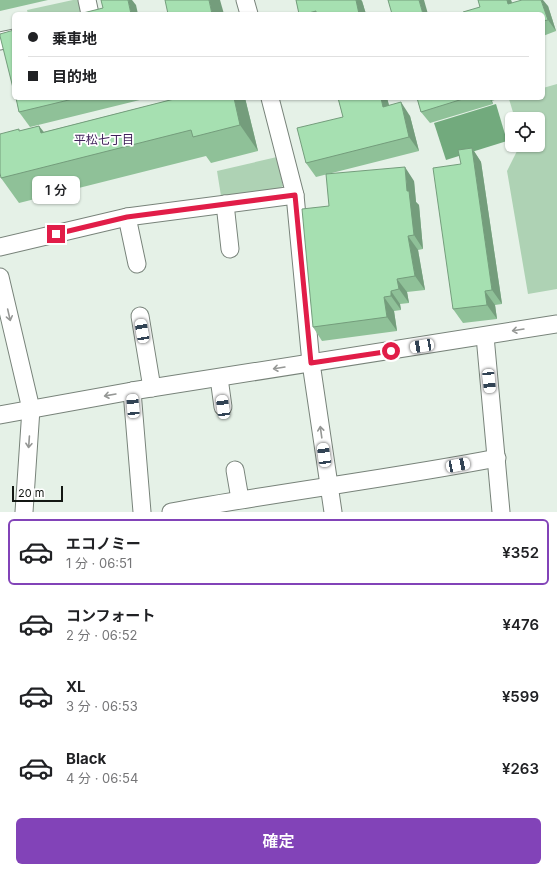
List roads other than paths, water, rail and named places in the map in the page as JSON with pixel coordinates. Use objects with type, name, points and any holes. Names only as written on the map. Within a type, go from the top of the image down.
[{"type":"street","points":[[87,0],[90,12]]},
{"type":"street","points":[[245,0],[248,12]]},
{"type":"street","points":[[0,41],[12,38]]},
{"type":"street","points":[[271,100],[295,195],[311,363],[333,512]]},
{"type":"street","points":[[0,247],[127,217],[295,195]]},
{"type":"street","points":[[225,204],[230,249]]},
{"type":"street","points":[[127,217],[137,264]]},
{"type":"street","points":[[0,277],[31,409],[24,512]]},
{"type":"street","points":[[140,316],[152,388]]},
{"type":"street","points":[[0,415],[132,391],[557,324]]},
{"type":"street","points":[[484,336],[497,458],[501,512]]},
{"type":"street","points":[[219,378],[223,407]]},
{"type":"street","points":[[132,391],[142,512]]},
{"type":"street","points":[[171,512],[433,470],[497,458]]},
{"type":"street","points":[[234,470],[240,500]]},
{"type":"district","name":"平松七丁目","points":[[104,139]]}]
